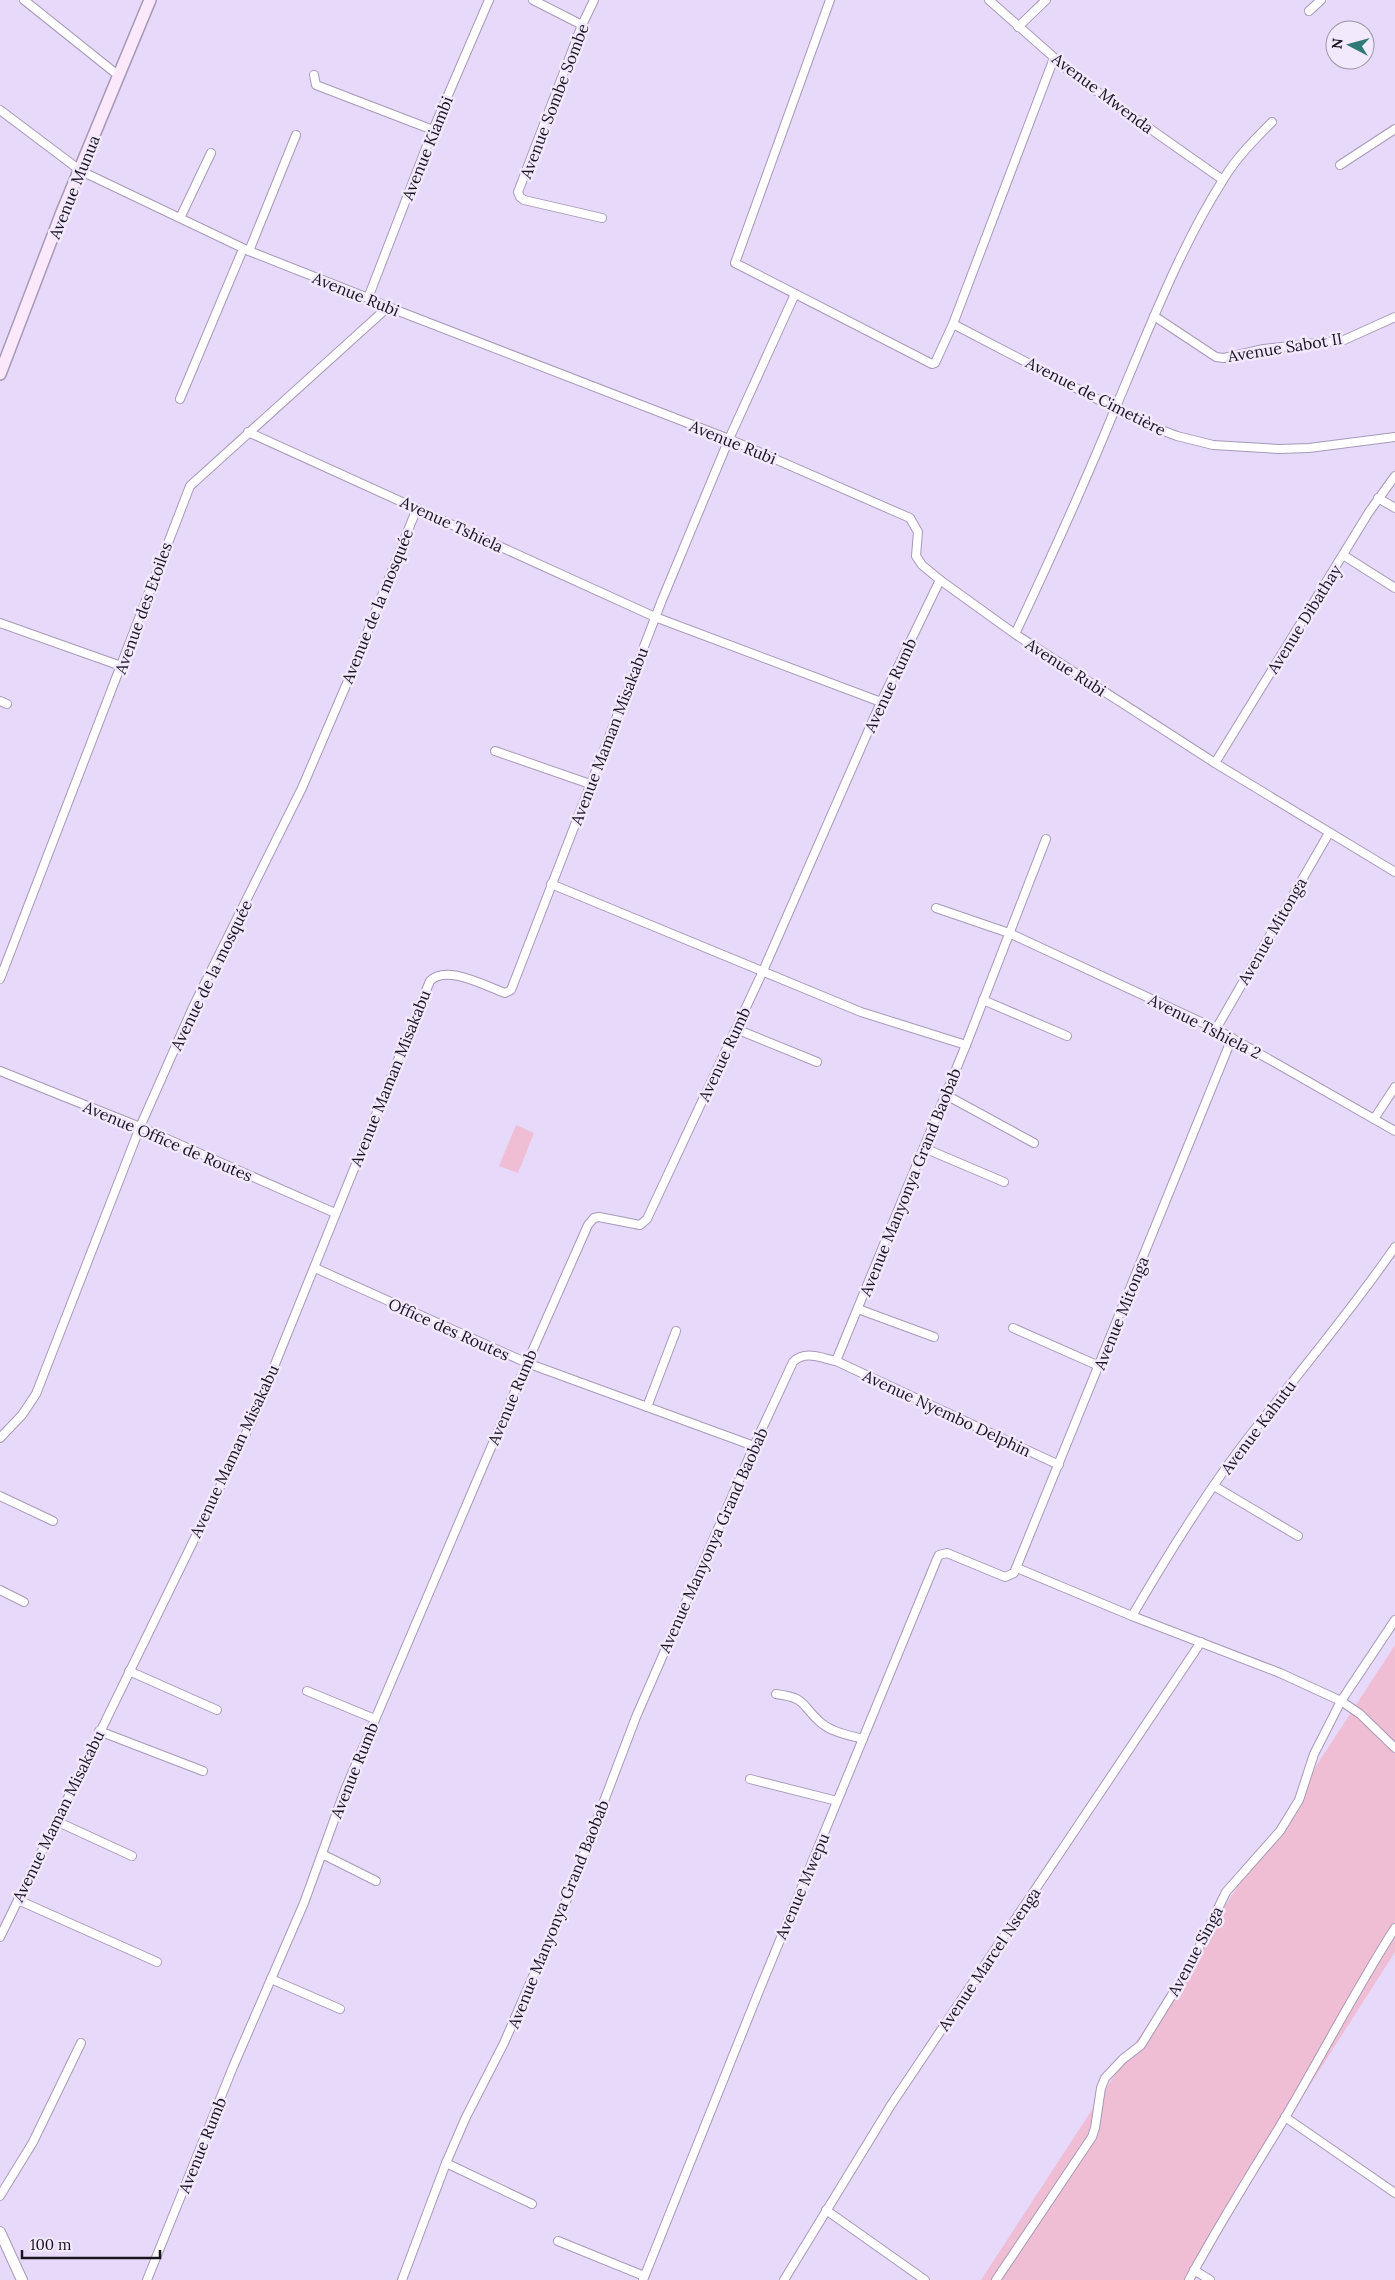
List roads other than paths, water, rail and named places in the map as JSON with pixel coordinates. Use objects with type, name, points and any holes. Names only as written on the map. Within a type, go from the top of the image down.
[{"type":"main road","name":"Avenue Munua","points":[[0,374],[3,359],[150,0]]},
{"type":"street","points":[[24,0],[119,76]]},
{"type":"street","name":"Avenue Kiambi","points":[[368,298],[433,130],[489,0]]},
{"type":"street","points":[[534,0],[582,25]]},
{"type":"street","name":"Avenue Sombe Sombe","points":[[594,0],[582,25],[518,192],[524,200],[602,218]]},
{"type":"street","points":[[830,0],[734,260],[737,266],[932,364],[935,363],[953,324],[1054,58]]},
{"type":"street","name":"Avenue Mwenda","points":[[989,0],[1075,76],[1223,180]]},
{"type":"street","points":[[1018,27],[1046,0]]},
{"type":"street","points":[[1308,11],[1321,0]]},
{"type":"street","points":[[314,75],[316,85],[433,130]]},
{"type":"street","name":"Avenue Rubi","points":[[0,110],[81,171],[246,250],[368,298],[388,308],[728,439],[910,518],[918,532],[916,556],[940,580],[1015,634],[1215,763],[1395,872]]},
{"type":"street","points":[[1015,634],[1067,524],[1154,316],[1223,180],[1244,150],[1272,122]]},
{"type":"street","points":[[1340,165],[1395,129]]},
{"type":"street","points":[[180,399],[296,135]]},
{"type":"street","points":[[180,218],[211,153]]},
{"type":"street","name":"Avenue Maman Misakabu","points":[[0,1937],[252,1421],[430,981],[437,975],[449,973],[505,993],[510,992],[655,617],[728,439],[795,294]]},
{"type":"street","name":"Avenue des Etoiles","points":[[0,979],[190,486],[388,308]]},
{"type":"street","name":"Avenue Sabot II","points":[[1154,316],[1216,357],[1224,358],[1264,349],[1344,340],[1395,317]]},
{"type":"street","name":"Avenue de Cimetière","points":[[953,324],[1143,423],[1177,436],[1213,445],[1293,449],[1395,436]]},
{"type":"street","name":"Avenue Tshiela","points":[[248,432],[655,617],[881,702]]},
{"type":"street","name":"Avenue Dibathay","points":[[1215,763],[1378,498],[1395,476]]},
{"type":"street","points":[[1378,498],[1395,508]]},
{"type":"street","name":"Avenue de la mosquée","points":[[0,1438],[22,1415],[36,1394],[140,1128],[194,1005],[302,788],[347,683],[417,508]]},
{"type":"street","points":[[1343,555],[1395,588]]},
{"type":"street","name":"Avenue Rumb","points":[[147,2280],[233,2067],[304,1903],[345,1790],[527,1363],[591,1221],[603,1217],[640,1225],[647,1219],[763,971],[881,702],[940,580]]},
{"type":"street","points":[[0,623],[122,666]]},
{"type":"street","points":[[495,751],[590,784]]},
{"type":"street","name":"Avenue Mitonga","points":[[1216,1029],[1329,833]]},
{"type":"street","name":"Avenue Manyonya Grand Baobab","points":[[402,2280],[446,2163],[466,2117],[504,2043],[566,1901],[636,1717],[754,1446],[793,1362],[798,1357],[806,1355],[836,1361],[946,1095],[1046,839]]},
{"type":"street","points":[[552,884],[861,1012],[966,1045]]},
{"type":"street","name":"Avenue Tshiela 2","points":[[936,908],[1008,933],[1216,1029],[1395,1131]]},
{"type":"street","points":[[983,1000],[1067,1036]]},
{"type":"street","points":[[736,1029],[816,1062]]},
{"type":"street","name":"Avenue Mitonga","points":[[1017,1568],[1232,1038]]},
{"type":"street","name":"Avenue Office de Routes","points":[[0,1071],[140,1128],[335,1213]]},
{"type":"street","points":[[1374,1119],[1395,1087]]},
{"type":"street","points":[[946,1095],[1034,1143]]},
{"type":"street","points":[[924,1148],[1004,1182]]},
{"type":"street","name":"Avenue Kahutu","points":[[1132,1616],[1180,1535],[1244,1443],[1372,1280],[1395,1246]]},
{"type":"street","name":"Office des Routes","points":[[315,1268],[527,1363],[754,1446]]},
{"type":"street","points":[[858,1309],[934,1336]]},
{"type":"street","points":[[1013,1328],[1099,1366]]},
{"type":"street","points":[[646,1407],[676,1331]]},
{"type":"street","name":"Avenue Nyembo Delphin","points":[[836,1361],[1059,1465]]},
{"type":"street","points":[[1214,1486],[1298,1536]]},
{"type":"street","points":[[0,1496],[53,1521]]},
{"type":"street","name":"Avenue Mwepu","points":[[644,2278],[837,1802],[940,1555],[947,1553],[1001,1576],[1011,1576],[1017,1568]]},
{"type":"street","points":[[1017,1568],[1132,1616],[1280,1673],[1340,1701],[1360,1714],[1395,1748]]},
{"type":"street","points":[[0,1590],[24,1602]]},
{"type":"street","name":"Avenue Singa","points":[[996,2280],[1092,2136],[1101,2088],[1105,2078],[1123,2059],[1141,2045],[1191,1964],[1226,1892],[1280,1831],[1299,1800],[1314,1754],[1340,1701],[1395,1620]]},
{"type":"street","name":"Avenue Marcel Nsenga","points":[[784,2280],[891,2105],[1200,1642]]},
{"type":"street","points":[[129,1671],[217,1710]]},
{"type":"street","points":[[307,1691],[375,1719]]},
{"type":"street","points":[[776,1694],[794,1696],[808,1707],[819,1722],[832,1730],[863,1739]]},
{"type":"street","points":[[100,1731],[203,1771]]},
{"type":"street","points":[[750,1779],[837,1802]]},
{"type":"street","points":[[56,1821],[132,1856]]},
{"type":"street","points":[[322,1854],[376,1881]]},
{"type":"street","points":[[18,1900],[157,1962]]},
{"type":"street","points":[[1189,2280],[1226,2213],[1285,2117],[1362,1978],[1395,1928]]},
{"type":"street","points":[[271,1979],[340,2009]]},
{"type":"street","points":[[0,2196],[33,2142],[81,2043]]},
{"type":"street","points":[[1285,2117],[1395,2193]]},
{"type":"street","points":[[446,2163],[532,2204]]},
{"type":"street","points":[[826,2210],[925,2280]]},
{"type":"street","points":[[0,2232],[22,2280]]},
{"type":"street","points":[[558,2241],[644,2278]]},
{"type":"street","points":[[1194,2270],[1210,2280]]}]
